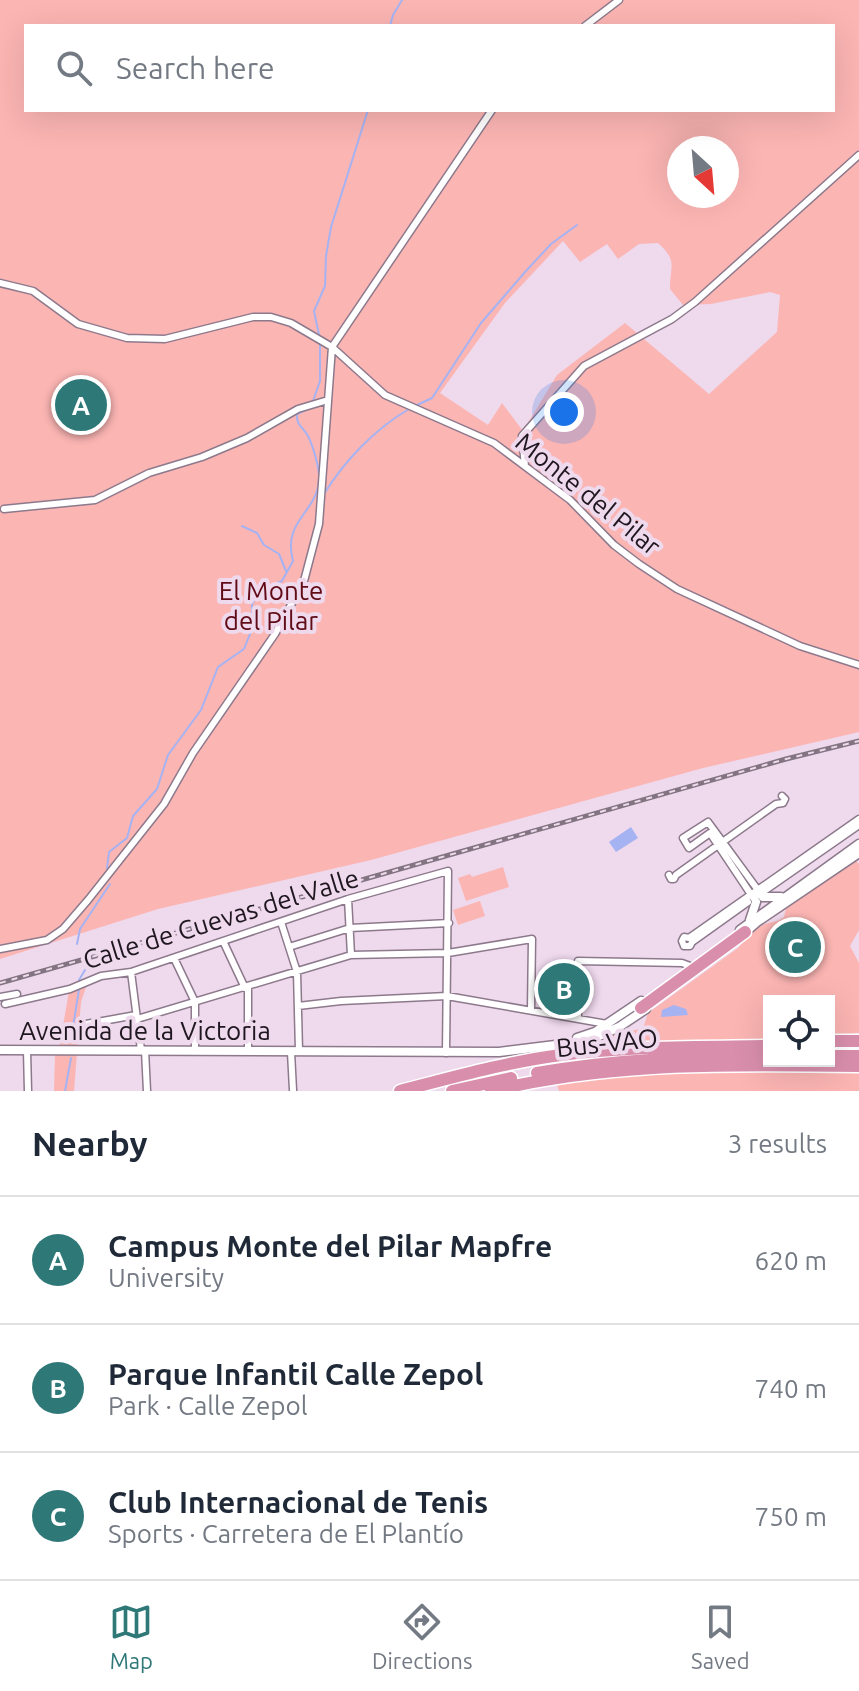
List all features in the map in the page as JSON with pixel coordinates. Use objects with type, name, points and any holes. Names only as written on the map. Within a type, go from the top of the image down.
[{"type":"highway","points":[[641,1008],[743,929]]},
{"type":"highway","points":[[400,1091],[501,1065],[558,1055],[638,1048],[763,1044]]},
{"type":"highway","points":[[835,1044],[859,1044]]},
{"type":"highway","name":"Bus-VAO","points":[[452,1091],[606,1062],[763,1056]]},
{"type":"highway","points":[[835,1056],[859,1056]]},
{"type":"highway","points":[[491,1091],[566,1076],[654,1067],[859,1066]]},
{"type":"highway","points":[[527,1091],[602,1079],[665,1074],[859,1066]]},
{"type":"highway","points":[[428,1091],[533,1067]]},
{"type":"street","points":[[588,24],[619,0]]},
{"type":"street","points":[[0,949],[47,940],[63,929],[164,804],[193,753],[275,634],[304,581],[319,524],[332,347],[491,112]]},
{"type":"street","points":[[525,466],[522,436],[584,366],[672,319],[695,302],[859,155]]},
{"type":"street","name":"Monte del Pilar","points":[[0,283],[33,291],[78,324],[127,338],[165,339],[253,317],[271,317],[305,331],[332,347],[385,395],[494,443],[570,500],[614,545],[677,589],[800,646],[859,665]]},
{"type":"street","points":[[4,509],[95,500],[149,473],[202,457],[247,438],[298,409],[328,400]]},
{"type":"street","points":[[719,843],[670,873],[670,879],[675,879],[676,875],[719,843],[775,802],[778,796],[784,797],[783,803],[776,804],[719,843]]},
{"type":"street","points":[[719,843],[708,822],[683,838],[689,848],[710,833],[769,911]]},
{"type":"street","points":[[784,897],[757,896],[689,938],[684,937],[683,945],[690,946],[692,942],[757,896],[859,822]]},
{"type":"street","points":[[743,929],[859,844]]},
{"type":"street","points":[[835,860],[858,853]]},
{"type":"street","points":[[586,1038],[858,853]]},
{"type":"street","name":"Calle de Cuevas del Valle","points":[[2,1000],[29,1000],[70,989],[101,976],[131,972],[348,899],[448,871],[449,923]]},
{"type":"street","points":[[586,1038],[619,1027],[728,952],[743,929],[757,896]]},
{"type":"street","points":[[348,899],[351,955]]},
{"type":"street","points":[[281,922],[297,972],[295,1052]]},
{"type":"street","points":[[289,947],[350,928],[449,923],[446,1053]]},
{"type":"street","points":[[86,1024],[137,1017],[195,1002],[351,955],[448,953],[532,939],[531,1010]]},
{"type":"street","points":[[223,941],[246,987],[248,1051]]},
{"type":"street","points":[[174,958],[195,1002],[195,1050]]},
{"type":"street","points":[[578,1019],[578,961],[682,963],[690,966]]},
{"type":"street","points":[[131,972],[147,1090],[138,1091]]},
{"type":"street","name":"Calle de Cuevas del Valle","points":[[2,1000],[17,994]]},
{"type":"street","points":[[298,1006],[447,996],[607,1024]]},
{"type":"street","name":"Avenida de la Victoria","points":[[0,1050],[499,1052],[586,1038]]},
{"type":"street","points":[[27,1050],[28,1091]]},
{"type":"street","name":"Avenida de la Victoria","points":[[293,1090],[295,1052]]},
{"type":"green space","name":"El Monte del Pilar","points":[[0,0],[859,0],[859,732],[703,768],[371,860],[158,909],[0,959]],"holes":[[[563,241],[580,262],[607,244],[618,259],[639,244],[658,243],[671,259],[670,289],[683,305],[711,304],[770,292],[780,295],[777,332],[709,394],[625,323],[557,375],[523,431],[502,403],[488,425],[440,393],[505,303]]]},
{"type":"green space","points":[[854,859],[859,864],[859,930],[850,946],[859,963],[859,1033],[849,1034],[859,1034],[859,1091],[559,1091],[552,1070],[489,1052],[562,1038],[643,1029],[648,1013],[738,948],[757,928],[784,917],[786,908]]},
{"type":"green space","points":[[503,867],[509,887],[466,901],[458,878]]},
{"type":"green space","points":[[480,901],[485,916],[458,925],[453,910]]},
{"type":"green space","points":[[87,984],[81,1002],[74,1091],[54,1091],[55,1055],[60,1044],[69,991]]},
{"type":"water","points":[[631,827],[638,838],[616,852],[609,842]]},
{"type":"water","points":[[674,1005],[686,1009],[688,1015],[661,1017],[662,1010]]},
{"type":"waterway","points":[[391,24],[402,0]]},
{"type":"waterway","points":[[319,335],[314,311],[325,286],[331,227],[367,112]]},
{"type":"waterway","points":[[415,406],[432,398],[481,323],[525,272],[551,244],[577,225]]},
{"type":"waterway","points":[[313,401],[320,381],[320,342]]},
{"type":"waterway","points":[[324,494],[362,446],[409,409]]},
{"type":"waterway","points":[[107,868],[109,852],[127,838],[133,816],[157,789],[168,755],[201,710],[218,667],[244,649],[252,629],[252,604],[259,591],[282,581],[293,561],[292,536],[313,501],[319,480],[312,446],[297,418],[297,414],[306,410]]},
{"type":"waterway","points":[[242,526],[257,533],[264,545],[279,554],[286,571]]},
{"type":"waterway","points":[[77,944],[80,929],[110,884]]},
{"type":"waterway","points":[[79,980],[85,970]]},
{"type":"waterway","points":[[71,1040],[79,989]]},
{"type":"waterway","points":[[65,1091],[71,1058]]},
{"type":"tunnel","points":[[533,1067],[555,1060],[595,1038]]},
{"type":"railway","points":[[0,983],[786,759],[859,741]]},
{"type":"place","name":"Campus Monte del Pilar Mapfre","points":[[81,405]]},
{"type":"place","name":"Club Internacional de Tenis","points":[[795,947]]},
{"type":"place","name":"Parque Infantil Calle Zepol","points":[[564,989]]}]
